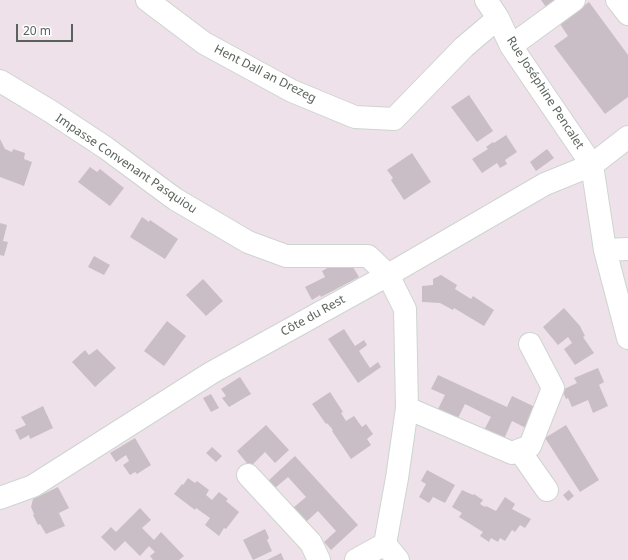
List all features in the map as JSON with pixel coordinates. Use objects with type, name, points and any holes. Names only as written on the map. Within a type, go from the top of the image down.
[{"type":"street","name":"Hent Dall an Drezeg","points":[[147,0],[204,43],[292,91],[355,117],[394,119],[464,47],[498,18]]},
{"type":"street","name":"Rue Joséphine Pencalet","points":[[486,0],[498,18],[511,46],[592,165]]},
{"type":"street","points":[[511,46],[574,0]]},
{"type":"street","points":[[617,0],[628,14]]},
{"type":"street","name":"Impasse Convenant Pasquiou","points":[[0,81],[50,111],[106,148],[175,199],[248,242],[286,256],[368,256],[388,275],[405,309],[407,408],[397,478],[392,552]]},
{"type":"street","name":"Côte du Rest","points":[[0,498],[33,486],[211,373],[388,275],[545,184],[592,165],[628,137]]},
{"type":"street","points":[[592,165],[605,250],[628,338]]},
{"type":"street","points":[[605,250],[628,249]]},
{"type":"street","points":[[407,408],[512,453],[530,446],[553,388],[530,344]]},
{"type":"street","points":[[520,450],[547,490]]},
{"type":"street","points":[[248,475],[311,543],[319,560]]},
{"type":"street","points":[[356,560],[392,552]]},
{"type":"building","points":[[541,0],[556,0],[546,7]]},
{"type":"building","points":[[589,2],[628,55],[628,97],[605,114],[554,46],[568,36],[560,24]]},
{"type":"building","points":[[469,95],[493,131],[477,142],[451,107]]},
{"type":"building","points":[[506,135],[517,152],[505,160],[507,164],[500,168],[497,163],[482,173],[472,159],[488,149],[486,147],[493,142],[494,143]]},
{"type":"building","points":[[0,139],[5,149],[12,152],[13,149],[25,153],[24,159],[32,162],[24,186],[0,177]]},
{"type":"building","points":[[547,149],[554,158],[536,171],[530,162]]},
{"type":"building","points":[[412,153],[431,182],[404,200],[391,180],[393,178],[387,170]]},
{"type":"building","points":[[90,167],[97,172],[100,169],[124,188],[110,206],[78,182]]},
{"type":"building","points":[[142,217],[149,222],[150,220],[178,239],[165,259],[130,237]]},
{"type":"building","points":[[0,223],[7,225],[3,241],[8,242],[4,256],[0,255]]},
{"type":"building","points":[[94,256],[110,265],[104,275],[88,267]]},
{"type":"building","points":[[340,261],[350,262],[359,277],[321,297],[320,295],[312,300],[305,287],[325,277],[322,271]]},
{"type":"building","points":[[441,275],[457,285],[455,289],[471,299],[473,296],[494,310],[484,326],[454,308],[453,310],[440,303],[422,302],[422,286],[433,285],[433,279]]},
{"type":"building","points":[[203,279],[223,301],[206,316],[186,295]]},
{"type":"building","points":[[564,308],[580,326],[585,336],[583,337],[594,353],[575,365],[564,349],[572,343],[568,337],[558,345],[543,327]]},
{"type":"building","points":[[167,321],[186,336],[164,366],[144,351]]},
{"type":"building","points":[[344,329],[355,346],[364,340],[367,345],[359,351],[370,368],[378,362],[381,367],[358,383],[328,339]]},
{"type":"building","points":[[97,349],[116,368],[95,387],[72,362],[85,350],[89,355]]},
{"type":"building","points":[[598,368],[604,382],[599,385],[608,406],[593,413],[588,400],[572,407],[562,390],[577,383],[574,378]]},
{"type":"building","points":[[438,375],[507,407],[512,396],[535,407],[526,428],[512,421],[504,439],[484,430],[491,417],[465,404],[458,418],[438,409],[445,395],[431,389]]},
{"type":"building","points":[[240,377],[251,394],[229,407],[222,398],[226,396],[221,389]]},
{"type":"building","points":[[330,392],[343,412],[341,413],[346,421],[354,416],[362,427],[366,424],[373,434],[367,439],[371,445],[351,459],[332,431],[333,430],[327,423],[326,424],[312,404]]},
{"type":"building","points":[[211,394],[219,408],[211,412],[203,398]]},
{"type":"building","points":[[43,406],[53,428],[30,439],[29,435],[20,440],[15,430],[26,425],[21,417]]},
{"type":"building","points":[[266,425],[289,450],[275,463],[265,452],[250,467],[237,451]]},
{"type":"building","points":[[566,425],[599,480],[580,492],[545,438]]},
{"type":"building","points":[[135,438],[151,465],[137,474],[135,472],[130,475],[123,465],[129,461],[126,455],[116,462],[110,453]]},
{"type":"building","points":[[212,447],[222,456],[216,462],[206,453]]},
{"type":"building","points":[[295,456],[358,525],[331,550],[324,542],[336,531],[318,511],[306,522],[293,508],[306,497],[288,477],[275,488],[268,481]]},
{"type":"building","points":[[427,470],[455,485],[445,503],[433,497],[429,503],[419,497],[426,484],[421,481]]},
{"type":"building","points":[[188,478],[195,483],[197,481],[209,490],[206,495],[212,500],[219,492],[228,499],[226,501],[239,512],[226,529],[224,528],[219,536],[205,525],[210,518],[196,508],[195,510],[174,494]]},
{"type":"building","points":[[58,487],[69,508],[59,513],[65,526],[46,534],[40,524],[38,525],[33,515],[34,514],[31,507],[33,499]]},
{"type":"building","points":[[462,490],[473,495],[474,494],[483,500],[480,504],[496,511],[505,497],[515,504],[512,509],[531,519],[525,528],[520,525],[515,532],[512,530],[505,541],[500,538],[498,542],[491,538],[489,542],[480,536],[483,532],[459,517],[462,513],[452,507]]},
{"type":"building","points":[[569,490],[574,496],[568,501],[563,495]]},
{"type":"building","points":[[140,508],[151,520],[142,528],[154,540],[161,532],[184,556],[179,560],[153,560],[150,556],[155,552],[149,546],[140,556],[125,541],[115,551],[101,537],[111,527],[116,532]]},
{"type":"building","points":[[265,529],[269,538],[267,540],[272,551],[253,560],[243,540]]},
{"type":"building","points":[[281,553],[284,560],[267,560]]}]
